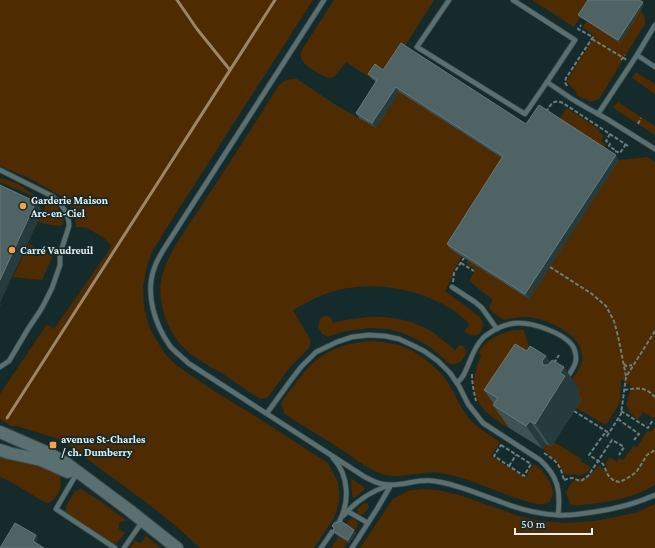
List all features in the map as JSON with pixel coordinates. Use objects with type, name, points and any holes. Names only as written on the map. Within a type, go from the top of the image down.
[{"type":"street","points":[[0,432],[52,455],[143,520],[177,548]]},
{"type":"street","points":[[0,450],[41,460],[77,474]]},
{"type":"lane","points":[[324,0],[169,241],[153,270],[151,282],[153,309],[158,323],[170,346],[178,355],[188,362],[365,477],[383,485],[432,480],[461,487],[524,510],[558,515],[581,514],[623,507],[655,494]]},
{"type":"lane","points":[[449,0],[417,47],[525,114],[574,40],[513,0]]},
{"type":"lane","points":[[598,114],[655,25]]},
{"type":"lane","points":[[637,55],[655,67]]},
{"type":"lane","points":[[547,82],[572,99],[655,149]]},
{"type":"lane","points":[[0,170],[52,196],[65,209],[68,216],[69,226],[60,254],[60,265],[52,288],[40,312],[9,361],[0,367]]},
{"type":"lane","points":[[452,287],[482,308],[497,328]]},
{"type":"lane","points":[[457,384],[463,376],[476,346],[483,338],[497,328],[518,323],[543,328],[572,344],[576,362],[574,368],[562,385]]},
{"type":"lane","points":[[267,413],[301,367],[316,352],[324,347],[352,337],[369,335],[399,339],[424,351],[438,361],[450,373],[468,404],[483,423],[547,466],[557,482],[560,500],[558,515]]},
{"type":"lane","points":[[330,454],[340,467],[346,490],[346,501],[339,522],[347,511],[355,504],[372,492],[390,485]]},
{"type":"lane","points":[[77,474],[56,510],[115,548]]},
{"type":"lane","points":[[352,548],[390,485]]},
{"type":"lane","points":[[347,511],[368,523]]},
{"type":"lane","points":[[124,548],[143,520]]},
{"type":"lane","points":[[322,548],[332,532]]},
{"type":"path","points":[[581,25],[578,29],[593,37],[592,39],[624,56],[621,60]]},
{"type":"path","points":[[570,89],[565,82],[566,78],[592,39]]},
{"type":"path","points":[[546,112],[550,105],[558,101],[628,146]]},
{"type":"path","points":[[638,124],[641,118]]},
{"type":"path","points":[[610,134],[606,141],[610,144],[609,146],[615,150],[620,153],[626,144]]},
{"type":"path","points":[[612,155],[615,150]]},
{"type":"path","points":[[454,273],[464,258]]},
{"type":"path","points":[[461,263],[474,270]]},
{"type":"path","points":[[550,267],[592,294],[606,306],[614,321],[624,364],[626,377],[621,414],[609,433],[606,436],[604,434],[589,455],[603,464],[608,475],[613,480],[619,482],[637,471],[647,455],[655,450]]},
{"type":"path","points":[[626,377],[655,331]]},
{"type":"path","points":[[553,364],[559,355]]},
{"type":"path","points":[[624,364],[630,366],[633,365]]},
{"type":"path","points":[[473,371],[473,391],[478,405]]},
{"type":"path","points":[[624,390],[634,388],[647,390],[655,397]]},
{"type":"path","points":[[574,411],[609,433]]},
{"type":"path","points":[[621,411],[648,428],[653,420]]},
{"type":"path","points":[[618,419],[639,434],[634,440]]},
{"type":"path","points":[[606,436],[624,447],[619,455]]},
{"type":"path","points":[[564,480],[570,477],[581,481],[588,476],[612,440]]},
{"type":"path","points":[[501,445],[531,464],[524,476],[509,466],[494,456],[501,445]]},
{"type":"path","points":[[541,451],[558,464],[562,470],[565,485]]},
{"type":"path","points":[[509,466],[517,455]]},
{"type":"shaded area","points":[[0,0],[313,0],[152,252],[146,269],[143,287],[144,308],[150,329],[165,354],[176,365],[217,393],[328,463],[338,482],[339,502],[335,516],[314,548],[200,548],[147,503],[61,440],[19,426],[11,426],[0,419],[0,394],[47,324],[54,329],[112,246],[104,238],[87,228],[76,227],[74,211],[66,199],[31,179],[0,166]]},
{"type":"shaded area","points":[[334,0],[434,0],[387,75],[372,79],[346,62],[334,77],[328,78],[309,67],[301,58],[303,48]]},
{"type":"shaded area","points":[[532,0],[591,0],[574,27]]},
{"type":"shaded area","points":[[641,11],[645,24],[599,99],[591,102],[576,95],[577,92],[567,81],[595,36],[582,28],[587,21]]},
{"type":"shaded area","points":[[636,72],[655,84],[655,94],[632,78]]},
{"type":"shaded area","points":[[297,79],[336,105],[376,128],[399,92],[507,161],[450,249],[462,256],[445,291],[480,317],[483,321],[483,326],[479,334],[473,335],[464,331],[470,324],[461,316],[437,301],[421,295],[405,290],[372,286],[339,290],[311,300],[293,310],[310,339],[309,348],[291,366],[268,397],[261,399],[185,349],[173,334],[164,315],[161,286],[165,267],[180,238],[279,85],[284,81]]},
{"type":"shaded area","points":[[618,102],[655,126],[655,135],[613,108]]},
{"type":"shaded area","points":[[568,109],[600,130],[599,132],[604,136],[601,141],[606,144],[603,149],[559,121],[565,110]]},
{"type":"shaded area","points":[[648,157],[655,162],[655,419],[643,412],[638,420],[629,412],[626,403],[632,387],[621,379],[620,401],[606,425],[576,408],[569,383],[578,370],[582,360],[580,348],[576,341],[562,329],[536,318],[528,317],[504,320],[491,311],[489,306],[493,300],[469,281],[475,270],[466,263],[468,260],[529,299],[619,160]]},
{"type":"shaded area","points":[[0,178],[16,183],[31,193],[52,202],[61,213],[63,225],[60,226],[38,222],[47,202],[0,182]]},
{"type":"shaded area","points":[[28,244],[52,256],[42,280],[13,277]]},
{"type":"shaded area","points":[[326,315],[331,318],[333,323],[372,317],[385,317],[409,322],[422,326],[434,333],[455,350],[459,346],[463,346],[466,353],[459,363],[450,364],[430,347],[420,341],[403,333],[389,329],[371,328],[345,331],[328,337],[322,334],[318,327],[320,319]]},
{"type":"shaded area","points":[[514,330],[524,330],[530,351],[514,421],[509,428],[489,414],[482,407],[474,389],[474,379],[476,368],[481,356],[479,353],[481,348],[494,338]]},
{"type":"shaded area","points":[[374,341],[405,347],[431,364],[447,381],[467,416],[478,427],[500,442],[491,456],[525,478],[534,464],[541,470],[551,485],[553,495],[551,500],[546,504],[530,502],[442,473],[435,472],[398,476],[385,475],[364,465],[284,413],[281,403],[305,371],[313,363],[327,353],[342,346]]},
{"type":"shaded area","points":[[655,427],[655,485],[631,496],[615,500],[582,505],[571,505],[565,491],[567,491],[572,482],[586,477],[600,465],[604,470],[607,469],[606,464],[609,457],[617,462],[619,458],[623,460],[634,445],[637,447],[648,430],[651,432]]},
{"type":"shaded area","points":[[554,442],[582,459],[580,461],[591,467],[589,471],[579,476],[576,474],[564,474],[558,463],[543,449],[546,444]]},
{"type":"shaded area","points":[[0,457],[16,461],[31,462],[59,474],[61,486],[58,494],[49,503],[46,503],[0,477]]},
{"type":"shaded area","points":[[351,479],[365,488],[354,498],[352,496]]},
{"type":"shaded area","points":[[81,489],[127,521],[119,523],[119,529],[125,533],[115,545],[65,511],[67,504],[75,491]]},
{"type":"shaded area","points":[[421,489],[438,490],[459,495],[522,517],[541,521],[567,523],[595,521],[635,513],[655,504],[655,548],[360,548],[393,499],[408,491]]},
{"type":"shaded area","points":[[365,503],[368,504],[369,507],[364,514],[358,514],[358,508]]},
{"type":"shaded area","points":[[352,519],[358,523],[358,525],[344,548],[331,548],[349,520]]},
{"type":"shaded area","points":[[145,535],[161,548],[130,548],[135,540],[140,543],[144,539]]},
{"type":"building","points":[[588,0],[639,0],[643,2],[618,40],[578,15]]},
{"type":"building","points":[[401,43],[526,124],[539,105],[616,155],[525,294],[447,244],[503,156],[396,87],[372,123],[356,113],[377,80],[368,74],[375,64],[383,70]]},
{"type":"building","points":[[0,185],[36,202],[0,280]]},
{"type":"building","points":[[515,344],[527,351],[530,346],[546,356],[542,361],[543,365],[548,365],[552,360],[564,367],[560,373],[565,376],[535,424],[530,421],[526,426],[493,405],[498,398],[484,390]]},
{"type":"building","points":[[341,521],[354,530],[348,540],[333,531],[334,528],[332,526],[335,522],[338,523]]},
{"type":"building","points":[[15,523],[36,535],[33,541],[44,548],[0,548]]},
{"type":"waterway","points":[[177,0],[197,29],[230,70]]},
{"type":"waterway","points":[[7,418],[275,0]]},
{"type":"place","name":"Garderie Maison Arc-en-Ciel","points":[[23,206]]},
{"type":"place","name":"Carré Vaudreuil","points":[[12,250]]},
{"type":"place","name":"avenue St-Charles / ch. Dumberry","points":[[53,445]]}]
